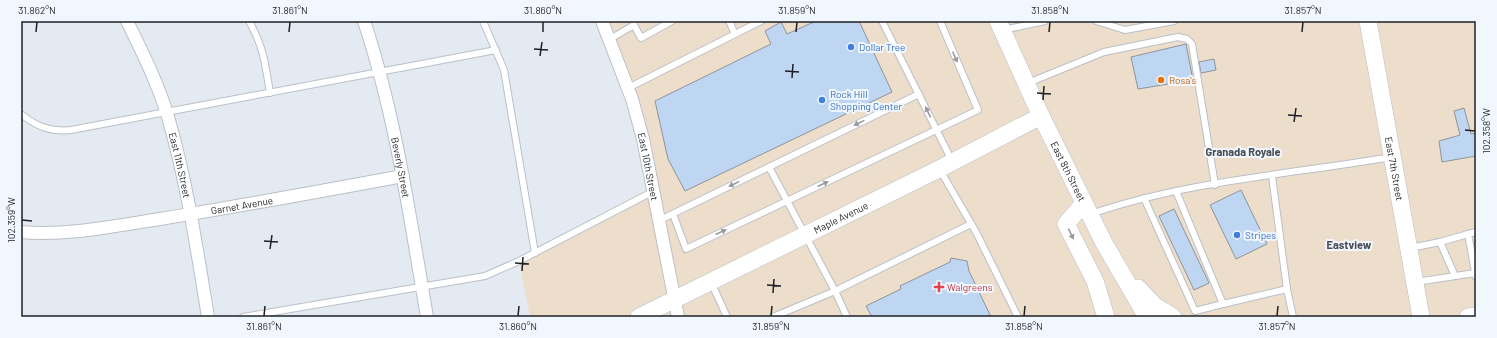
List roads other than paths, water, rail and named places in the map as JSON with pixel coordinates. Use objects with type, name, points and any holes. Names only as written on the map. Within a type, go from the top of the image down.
[{"type":"street","name":"East 11th Street","points":[[127,21],[157,86],[179,158],[191,214],[208,317]]},
{"type":"street","name":"Beverly Street","points":[[364,21],[380,72],[402,176],[427,317]]},
{"type":"street","name":"East 10th Street","points":[[602,21],[628,88],[643,139],[652,192],[678,317]]},
{"type":"street","name":"East 7th Street","points":[[1368,21],[1421,317]]},
{"type":"street","name":"East 8th Street","points":[[1000,26],[1041,116],[1104,243],[1147,317]]},
{"type":"street","name":"Maple Avenue","points":[[639,317],[946,165],[1041,116]]},
{"type":"street","name":"Garnet Avenue","points":[[21,232],[43,234],[80,231],[191,214],[402,176]]},
{"type":"street","points":[[1087,208],[1066,224],[1095,281],[1104,316]]},
{"type":"street","points":[[1120,269],[1155,306],[1173,317]]},
{"type":"street","points":[[1468,317],[1476,316]]},
{"type":"lane","points":[[249,21],[260,40],[264,54],[270,93]]},
{"type":"lane","points":[[483,21],[504,70],[508,87],[535,253]]},
{"type":"lane","points":[[610,39],[633,23],[641,38],[672,21]]},
{"type":"lane","points":[[730,21],[735,34]]},
{"type":"lane","points":[[628,88],[761,21]]},
{"type":"lane","points":[[882,21],[936,130],[946,165],[971,224],[1018,317]]},
{"type":"lane","points":[[673,214],[686,249],[978,110],[940,21]]},
{"type":"lane","points":[[1000,26],[1045,21]]},
{"type":"lane","points":[[1096,21],[1125,30],[1174,21]]},
{"type":"lane","points":[[1026,84],[1104,52],[1178,37],[1187,39],[1192,44],[1215,185]]},
{"type":"lane","points":[[21,114],[38,126],[61,131],[496,50]]},
{"type":"lane","points":[[658,221],[919,94]]},
{"type":"lane","points":[[1087,208],[1176,191],[1392,157]]},
{"type":"lane","points":[[769,167],[806,235],[847,317]]},
{"type":"lane","points":[[1272,176],[1287,289],[1293,317]]},
{"type":"lane","points":[[1176,191],[1191,228],[1197,252],[1223,304]]},
{"type":"lane","points":[[243,317],[485,276],[535,253],[652,192]]},
{"type":"lane","points":[[1144,198],[1163,233],[1170,256],[1195,311],[1287,289]]},
{"type":"lane","points":[[773,317],[835,291],[971,224]]},
{"type":"lane","points":[[1183,230],[1191,228]]},
{"type":"lane","points":[[1408,248],[1440,242],[1476,232]]},
{"type":"lane","points":[[1414,283],[1455,276],[1476,275],[1468,234]]},
{"type":"lane","points":[[1440,242],[1455,276]]},
{"type":"lane","points":[[1170,256],[1178,255]]},
{"type":"lane","points":[[1179,276],[1187,275]]},
{"type":"lane","points":[[711,282],[727,317]]},
{"type":"place","name":"Dollar Tree","points":[[851,47]]},
{"type":"place","name":"Rosa's","points":[[1161,80]]},
{"type":"place","name":"Rock Hill Shopping Center","points":[[822,100]]},
{"type":"place","name":"Stripes","points":[[1237,235]]},
{"type":"place","name":"Walgreens","points":[[939,287]]},
{"type":"district","name":"Granada Royale","points":[[1243,151]]},
{"type":"district","name":"Eastview","points":[[1349,244]]}]
